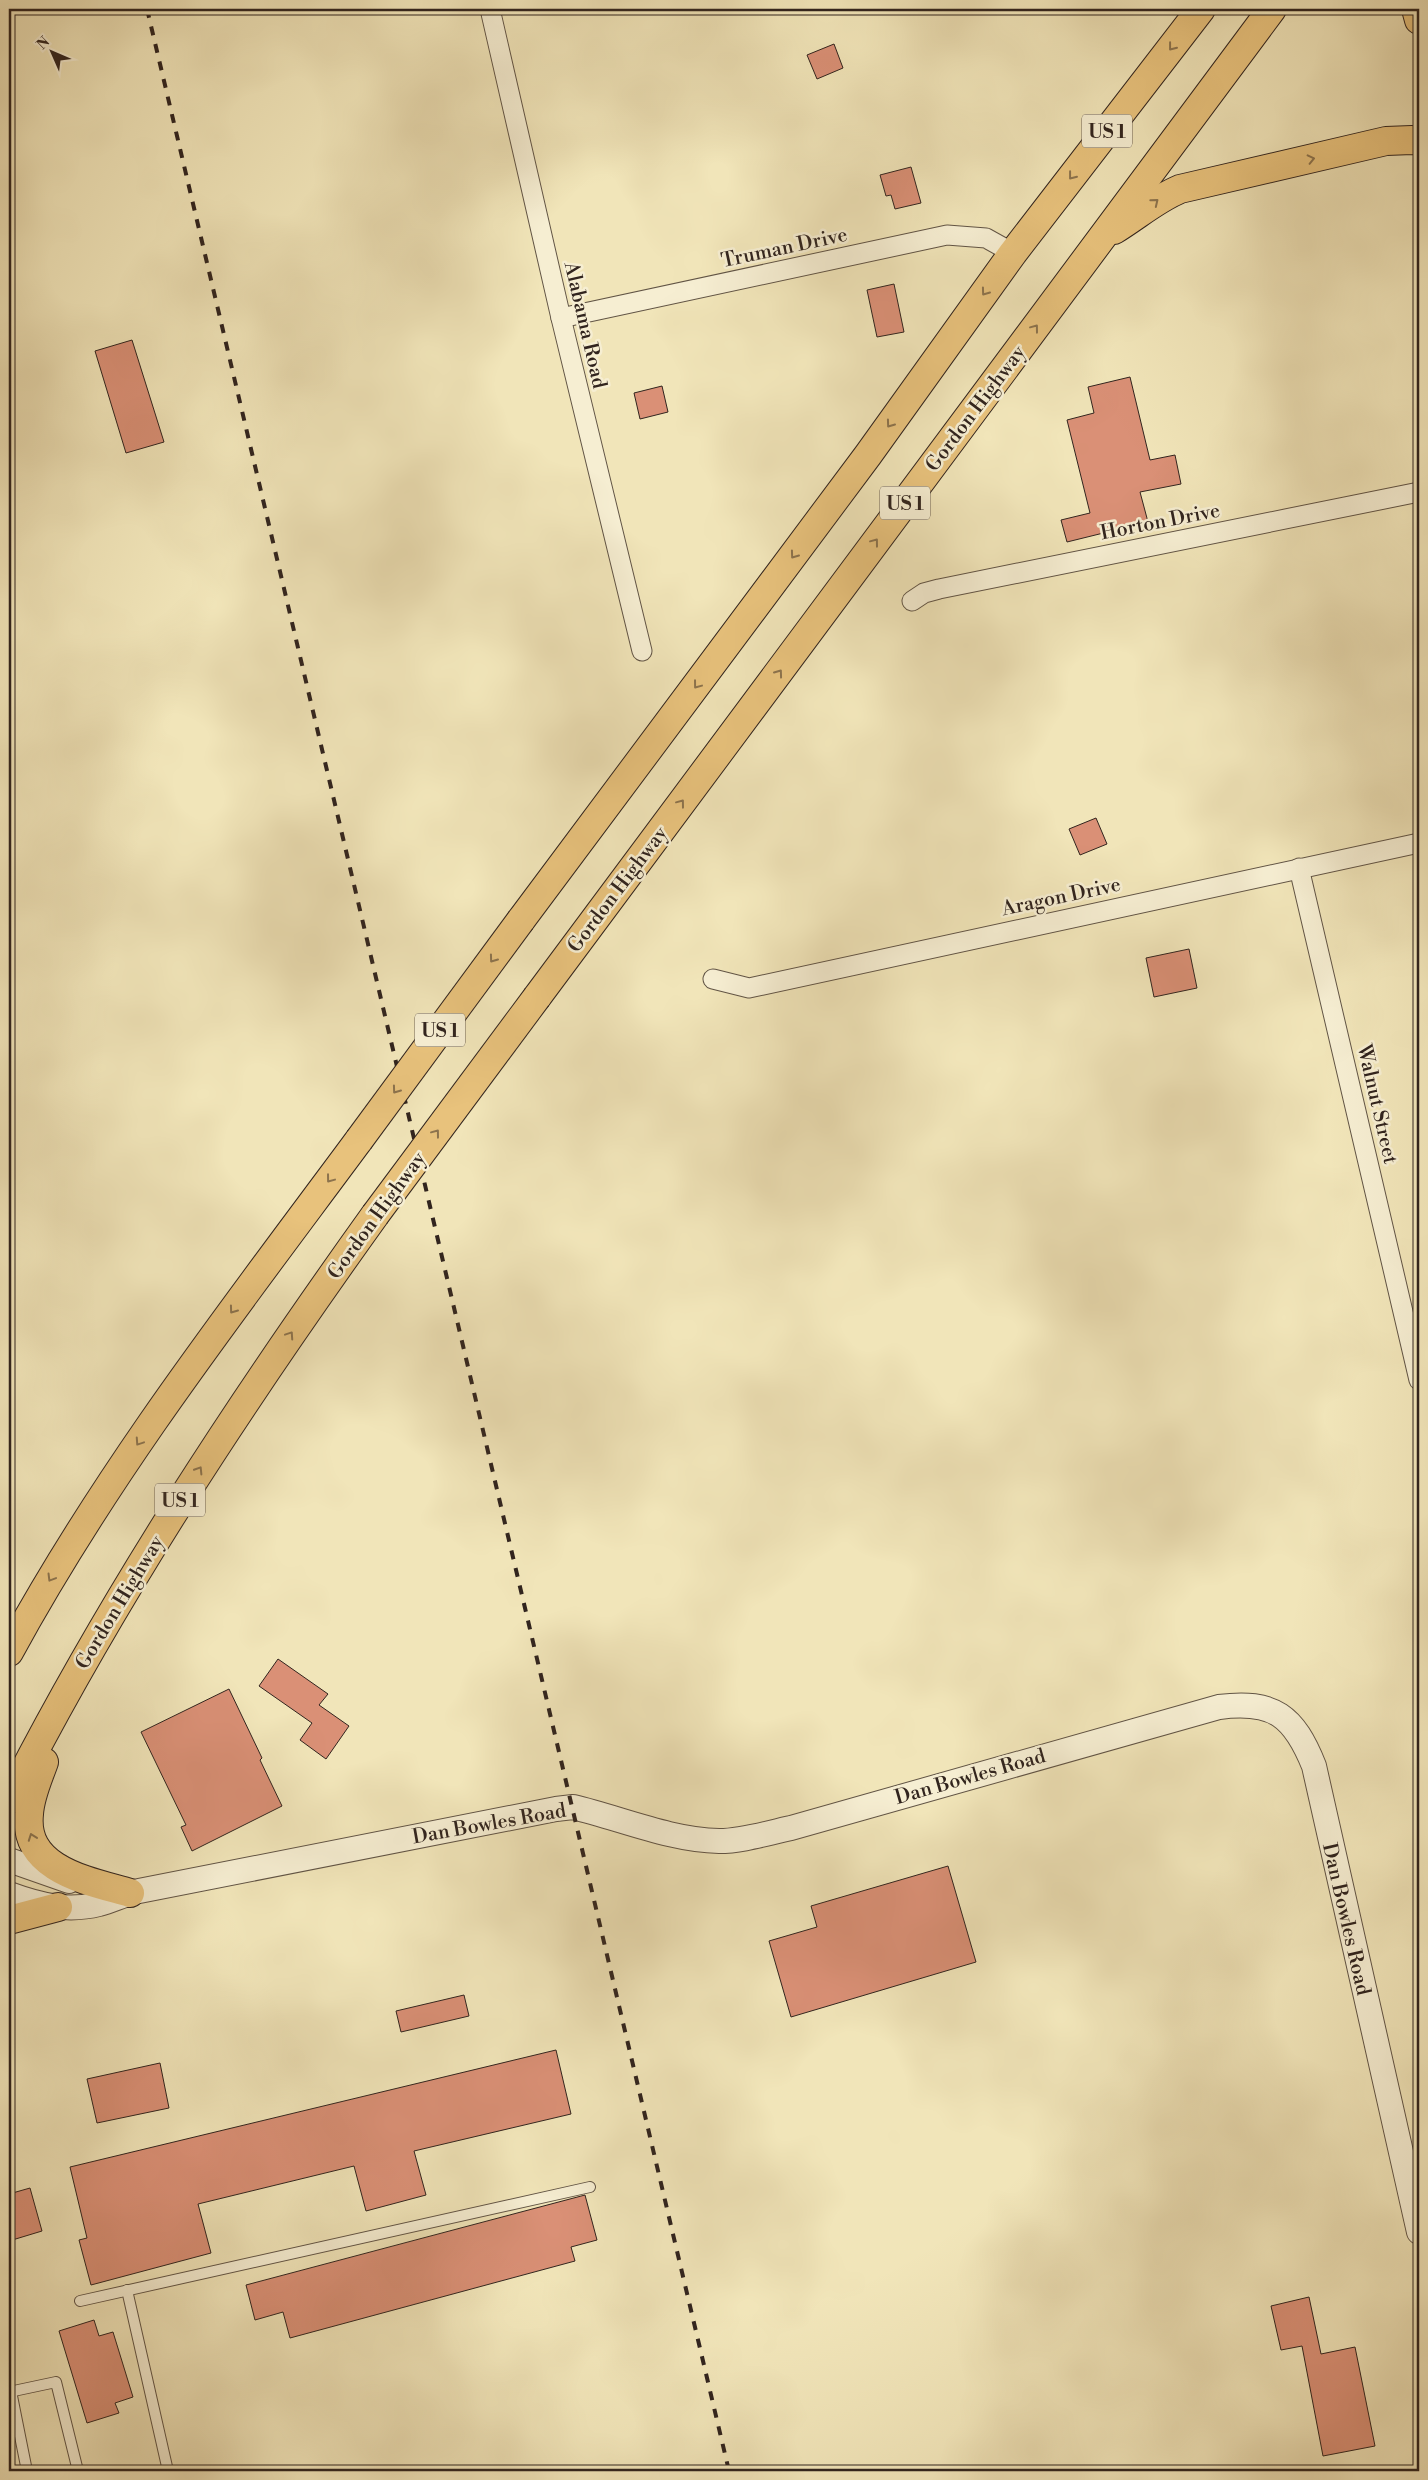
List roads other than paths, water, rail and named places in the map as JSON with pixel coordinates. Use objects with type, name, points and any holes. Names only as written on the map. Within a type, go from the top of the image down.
[{"type":"highway","name":"US 1","points":[[9,1652],[33,1607],[94,1507],[151,1424],[359,1140],[868,455],[1013,252],[1201,9]]},
{"type":"highway","name":"Gordon Highway","points":[[9,1800],[76,1674],[152,1544],[216,1443],[375,1215],[1272,9]]},
{"type":"highway","points":[[1100,239],[1144,212],[1164,195],[1180,188],[1386,141],[1419,141]]},
{"type":"highway","points":[[76,1674],[32,1795],[28,1814],[29,1832],[36,1848],[59,1870],[78,1879],[130,1893]]},
{"type":"highway","points":[[9,1920],[58,1907]]},
{"type":"street","name":"Alabama Road","points":[[490,9],[561,318],[642,651]]},
{"type":"street","name":"Truman Drive","points":[[561,318],[947,235],[986,238],[1013,252]]},
{"type":"street","name":"Horton Drive","points":[[912,601],[924,593],[939,589],[1419,492]]},
{"type":"street","name":"Aragon Drive","points":[[713,979],[749,988],[1419,843]]},
{"type":"street","name":"Walnut Street","points":[[1299,868],[1419,1380]]},
{"type":"street","name":"Dan Bowles Road","points":[[9,1894],[32,1902],[58,1907],[69,1908],[99,1904],[130,1893],[556,1808],[572,1807],[688,1837],[718,1841],[740,1840],[791,1828],[1219,1707],[1254,1705],[1270,1711],[1294,1726],[1303,1739],[1314,1766],[1419,2232]]},
{"type":"street","name":"Dan Bowles Road","points":[[9,1860],[81,1885],[130,1893]]},
{"type":"lane","points":[[80,2301],[590,2187]]},
{"type":"lane","points":[[127,2290],[168,2471]]},
{"type":"lane","points":[[27,2471],[10,2392],[56,2382],[78,2471]]},
{"type":"railway","points":[[147,9],[729,2471]]}]
